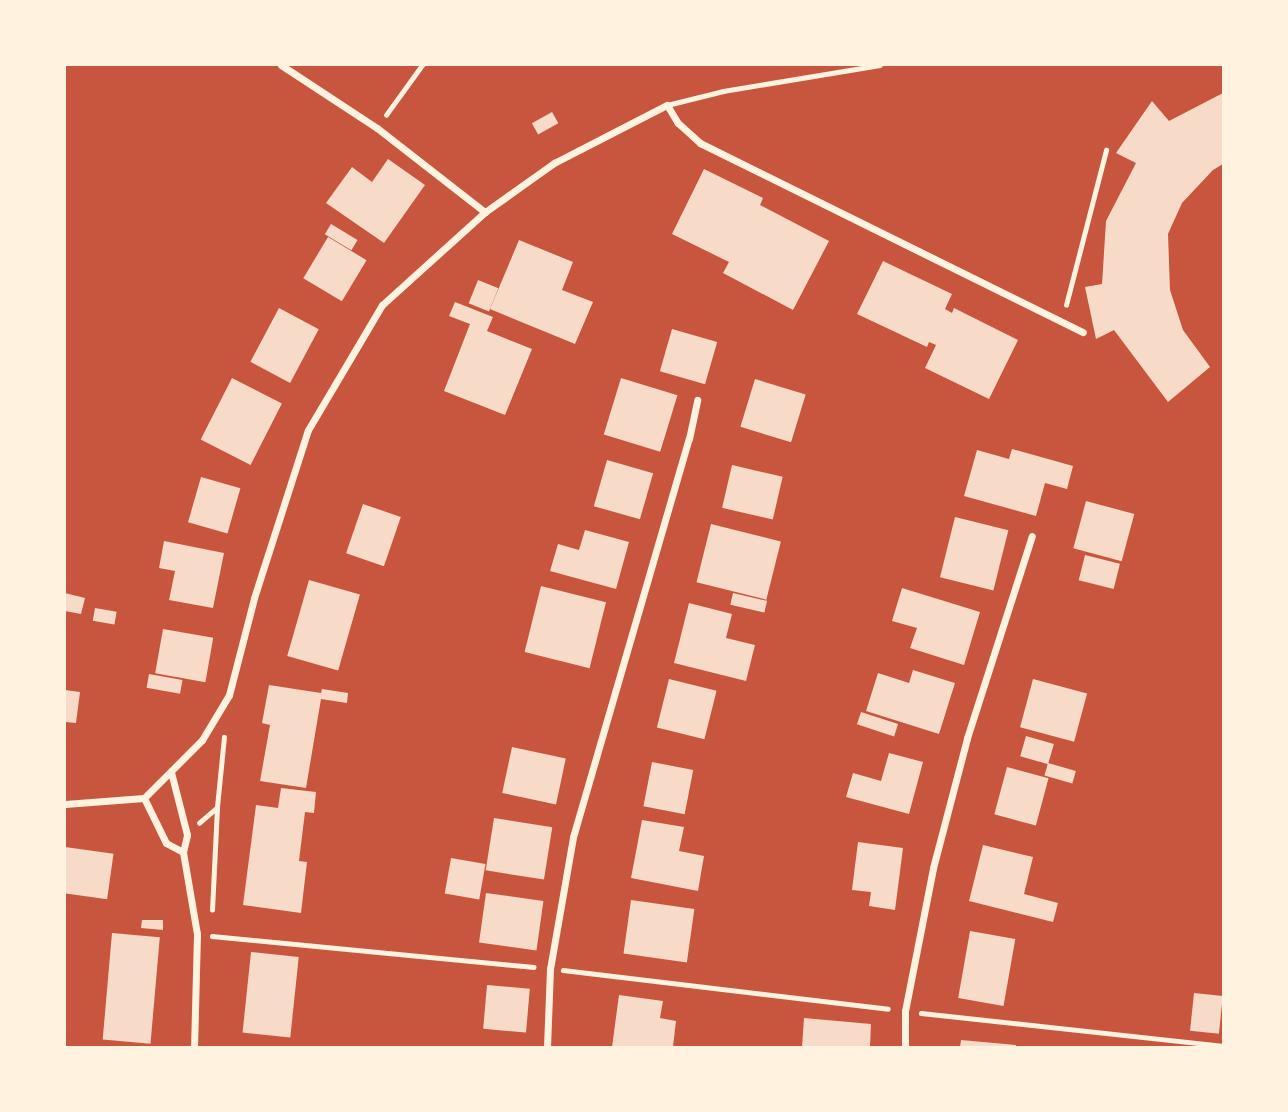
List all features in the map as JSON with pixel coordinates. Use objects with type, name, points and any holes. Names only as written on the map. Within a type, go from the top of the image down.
[{"type":"street","points":[[281,65],[377,128],[485,212]]},
{"type":"street","points":[[65,804],[144,797],[202,740],[229,695],[254,598],[308,430],[382,305],[485,212],[554,163],[667,105],[678,124],[699,143],[1083,332]]},
{"type":"street","points":[[547,1047],[550,969],[573,837],[689,439],[697,400]]},
{"type":"street","points":[[905,1047],[905,1011],[933,868],[964,751],[1032,536]]},
{"type":"street","points":[[171,772],[187,835],[183,852],[197,934],[194,1047]]},
{"type":"street","points":[[144,797],[166,842],[183,852]]},
{"type":"lane","points":[[667,105],[723,91],[880,65]]},
{"type":"path","points":[[377,128],[422,65]]},
{"type":"path","points":[[1062,323],[1106,150]]},
{"type":"path","points":[[225,732],[217,807],[211,936],[550,969],[1223,1046]]},
{"type":"building","points":[[1223,93],[1223,164],[1213,170],[1182,203],[1168,234],[1170,290],[1183,330],[1210,367],[1168,402],[1114,330],[1096,339],[1085,287],[1102,284],[1106,221],[1136,163],[1116,153],[1152,101],[1169,121]]},
{"type":"building","points":[[552,112],[558,123],[538,135],[532,123]]},
{"type":"building","points":[[388,159],[425,185],[384,243],[326,203],[352,167],[372,182]]},
{"type":"building","points":[[704,169],[763,198],[760,205],[829,241],[793,310],[723,273],[729,262],[672,234]]},
{"type":"building","points":[[331,224],[358,240],[351,250],[325,234]]},
{"type":"building","points":[[328,237],[367,260],[342,301],[303,278]]},
{"type":"building","points":[[519,240],[573,262],[562,290],[593,302],[575,344],[490,309]]},
{"type":"building","points":[[883,261],[952,294],[945,309],[952,313],[954,308],[1018,340],[989,399],[925,368],[936,345],[929,342],[927,347],[857,314]]},
{"type":"building","points":[[478,280],[498,288],[489,311],[469,303]]},
{"type":"building","points":[[455,302],[493,317],[487,331],[532,349],[505,415],[444,391],[470,324],[449,316]]},
{"type":"building","points":[[279,308],[319,329],[290,383],[250,362]]},
{"type":"building","points":[[672,329],[717,342],[705,384],[660,371]]},
{"type":"building","points":[[232,378],[282,403],[251,465],[201,439]]},
{"type":"building","points":[[621,378],[677,395],[660,452],[604,434]]},
{"type":"building","points":[[755,379],[806,394],[791,442],[740,427]]},
{"type":"building","points":[[1012,449],[1073,466],[1067,489],[1045,483],[1036,516],[964,496],[977,450],[1009,459]]},
{"type":"building","points":[[607,460],[653,473],[640,519],[594,506]]},
{"type":"building","points":[[732,465],[783,477],[773,520],[722,508]]},
{"type":"building","points":[[201,477],[240,488],[227,533],[188,522]]},
{"type":"building","points":[[1086,501],[1134,514],[1122,561],[1073,548]]},
{"type":"building","points":[[363,504],[401,517],[384,566],[346,553]]},
{"type":"building","points":[[955,517],[1008,530],[993,590],[940,577]]},
{"type":"building","points":[[711,524],[781,541],[766,600],[696,582]]},
{"type":"building","points":[[585,530],[629,542],[616,589],[550,571],[558,544],[579,550]]},
{"type":"building","points":[[164,541],[224,553],[213,608],[169,600],[175,571],[159,568]]},
{"type":"building","points":[[1085,555],[1120,564],[1114,589],[1079,580]]},
{"type":"building","points":[[309,580],[360,595],[338,671],[287,656]]},
{"type":"building","points":[[541,586],[606,602],[590,668],[525,652]]},
{"type":"building","points":[[902,588],[980,612],[964,665],[910,648],[917,628],[892,621]]},
{"type":"building","points":[[65,593],[85,598],[81,614],[65,611]]},
{"type":"building","points":[[733,593],[767,601],[764,613],[730,605]]},
{"type":"building","points":[[689,603],[732,614],[726,638],[755,645],[746,681],[674,663]]},
{"type":"building","points":[[95,608],[117,612],[114,625],[93,621]]},
{"type":"building","points":[[163,629],[213,638],[205,682],[155,673]]},
{"type":"building","points":[[913,670],[955,683],[939,734],[866,711],[878,673],[909,683]]},
{"type":"building","points":[[149,674],[182,680],[180,694],[147,688]]},
{"type":"building","points":[[669,679],[717,691],[704,739],[657,728]]},
{"type":"building","points":[[1033,679],[1087,693],[1074,742],[1020,727]]},
{"type":"building","points":[[269,685],[321,693],[322,689],[348,693],[347,703],[321,699],[306,788],[260,781],[270,725],[262,723]]},
{"type":"building","points":[[65,690],[80,692],[76,723],[65,722]]},
{"type":"building","points":[[861,712],[898,724],[894,736],[857,724]]},
{"type":"building","points":[[1026,736],[1054,744],[1048,764],[1020,756]]},
{"type":"building","points":[[512,747],[566,758],[556,804],[502,793]]},
{"type":"building","points":[[889,753],[923,762],[909,814],[846,797],[853,773],[881,781]]},
{"type":"building","points":[[652,762],[693,770],[685,814],[643,806]]},
{"type":"building","points":[[1048,763],[1076,771],[1072,783],[1044,775]]},
{"type":"building","points":[[1007,767],[1049,778],[1036,825],[994,814]]},
{"type":"building","points":[[281,788],[316,792],[314,813],[305,812],[299,861],[307,862],[301,913],[243,905],[256,805],[278,808]]},
{"type":"building","points":[[494,818],[552,827],[544,880],[486,870]]},
{"type":"building","points":[[642,820],[684,827],[679,851],[704,856],[698,891],[631,878]]},
{"type":"building","points":[[858,842],[903,848],[895,910],[869,906],[871,892],[852,890]]},
{"type":"building","points":[[983,845],[1033,857],[1024,894],[1058,903],[1053,922],[969,901]]},
{"type":"building","points":[[65,847],[114,854],[107,899],[65,893]]},
{"type":"building","points":[[451,858],[485,864],[479,900],[445,893]]},
{"type":"building","points":[[486,893],[543,901],[536,951],[479,943]]},
{"type":"building","points":[[631,900],[694,909],[687,962],[623,953]]},
{"type":"building","points":[[142,920],[163,920],[163,930],[141,928]]},
{"type":"building","points":[[970,931],[1015,939],[1003,1006],[958,998]]},
{"type":"building","points":[[112,933],[160,937],[150,1044],[103,1040]]},
{"type":"building","points":[[251,952],[299,957],[290,1038],[243,1033]]},
{"type":"building","points":[[487,985],[530,989],[526,1033],[483,1029]]},
{"type":"building","points":[[1194,993],[1223,996],[1219,1034],[1190,1031]]},
{"type":"building","points":[[619,995],[663,1001],[660,1018],[676,1021],[673,1047],[612,1047]]},
{"type":"building","points":[[804,1018],[871,1024],[870,1047],[802,1047]]},
{"type":"building","points":[[961,1040],[1016,1045],[1016,1047],[960,1047]]}]
